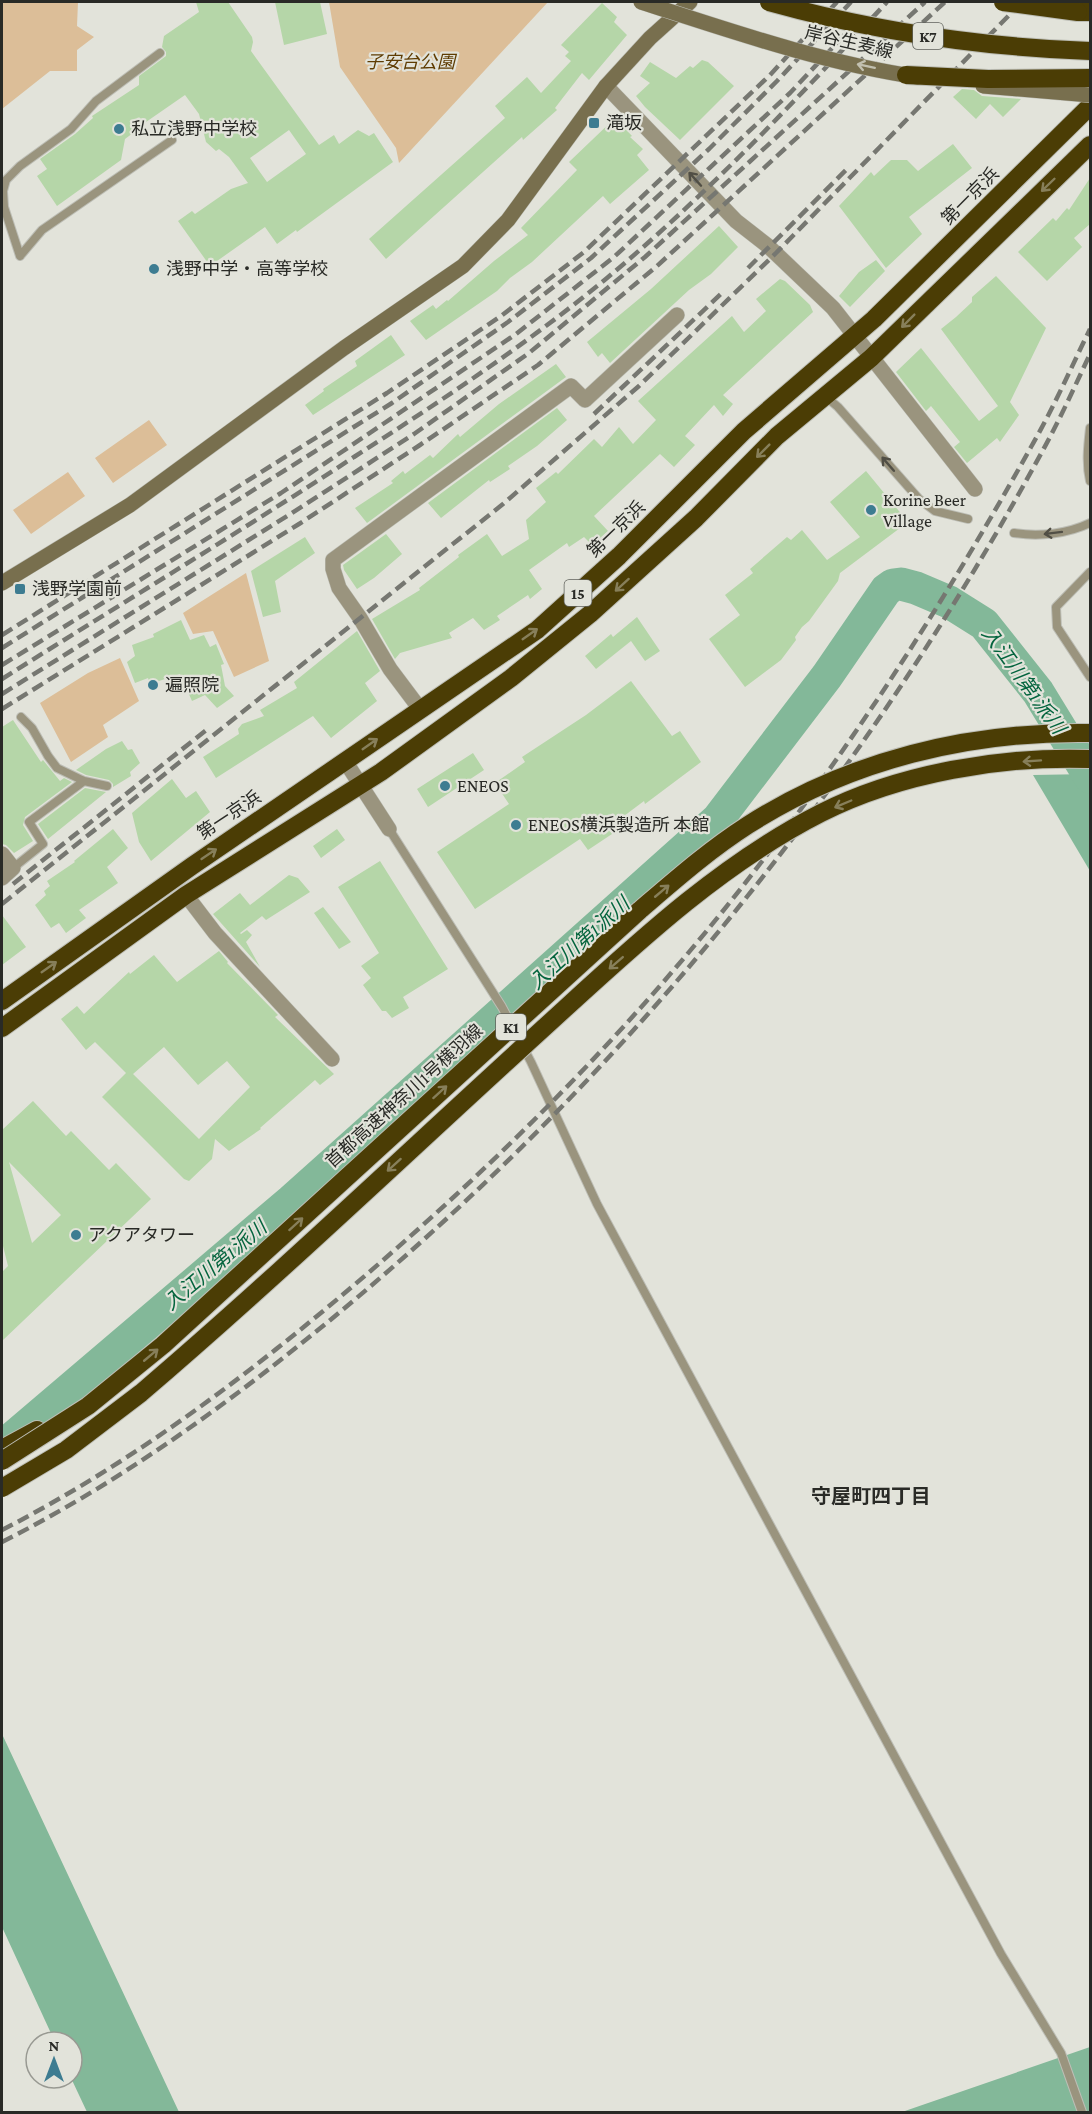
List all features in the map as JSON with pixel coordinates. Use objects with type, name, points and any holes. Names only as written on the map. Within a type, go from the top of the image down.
[{"type":"highway","name":"K7","points":[[769,2],[834,18],[945,39],[1003,46],[1090,51]]},
{"type":"highway","points":[[1003,2],[1090,12]]},
{"type":"highway","points":[[945,39],[1090,44]]},
{"type":"highway","points":[[906,75],[988,79],[1090,78]]},
{"type":"highway","name":"第一京浜","points":[[2,1000],[192,866],[537,630],[620,556],[744,431],[855,337],[1090,106]]},
{"type":"highway","name":"15","points":[[2,1028],[186,895],[404,756],[511,678],[590,614],[696,518],[777,436],[871,358],[1090,145]]},
{"type":"highway","name":"首都高速神奈川1号横羽線","points":[[2,1461],[88,1406],[163,1345],[640,910],[715,848],[747,826],[782,805],[851,773],[920,751],[993,737],[1090,733]]},
{"type":"highway","name":"K1","points":[[2,1488],[66,1450],[141,1393],[609,969],[700,892],[757,850],[824,812],[892,786],[967,768],[1040,760],[1090,759]]},
{"type":"highway","points":[[2,1449],[85,1403],[126,1376]]},
{"type":"street","name":"岸谷生麦線","points":[[641,2],[769,42],[906,75],[985,86],[1090,95]]},
{"type":"street","points":[[2,583],[130,505],[344,348],[463,266],[508,220],[606,86],[650,38],[690,2]]},
{"type":"street","points":[[606,86],[736,221],[768,246],[833,308],[975,489]]},
{"type":"street","points":[[420,709],[390,669],[339,588],[333,560],[571,386],[585,400],[677,315]]},
{"type":"street","points":[[345,761],[389,829]]},
{"type":"street","points":[[2,854],[7,873]]},
{"type":"street","points":[[186,895],[215,933],[332,1059]]},
{"type":"lane","points":[[160,53],[96,101],[71,129],[20,166],[6,180],[3,191],[4,207],[20,256],[42,230],[172,140]]},
{"type":"lane","points":[[825,396],[919,499],[935,511],[968,519]]},
{"type":"lane","points":[[1090,428],[1087,449],[1090,481]]},
{"type":"lane","points":[[1014,533],[1030,536],[1064,532],[1090,523]]},
{"type":"lane","points":[[1090,572],[1056,608],[1057,627],[1090,677]]},
{"type":"lane","points":[[21,717],[32,728],[57,768],[84,781],[107,786]]},
{"type":"lane","points":[[7,873],[43,844],[29,822],[84,781]]},
{"type":"lane","points":[[389,829],[502,1007],[531,1062],[608,1224],[1001,1954],[1061,2053],[1082,2112]]},
{"type":"green space","points":[[2,2],[78,2],[77,26],[94,37],[77,50],[77,71],[50,71],[2,109]]},
{"type":"green space","name":"子安台公園","points":[[329,2],[548,2],[399,163],[396,148],[340,67]]},
{"type":"green space","points":[[149,420],[167,445],[113,483],[95,458]]},
{"type":"green space","points":[[68,472],[85,496],[31,534],[13,510]]},
{"type":"green space","points":[[246,573],[269,661],[234,677],[213,631],[193,634],[183,613]]},
{"type":"green space","points":[[120,658],[139,701],[103,725],[108,737],[71,762],[40,703],[88,673]]},
{"type":"shaded area","points":[[1090,774],[1090,871],[1033,775]]},
{"type":"shaded area","points":[[2,1734],[179,2112],[87,2112],[77,2090],[84,2090],[84,2030],[49,2030],[2,1927]]},
{"type":"shaded area","points":[[1090,2047],[1090,2112],[902,2112]]},
{"type":"building","points":[[196,2],[228,2],[252,37],[251,51],[319,145],[334,135],[339,144],[358,130],[369,136],[374,133],[393,162],[277,244],[265,227],[210,266],[178,221],[192,211],[195,214],[231,189],[248,183],[229,157],[219,149],[216,151],[206,142],[199,114],[185,95],[125,139],[121,160],[57,206],[37,176],[47,169],[40,159],[75,134],[93,118],[92,116],[139,85],[139,76],[166,56],[162,47],[164,36],[199,12]],"holes":[[[289,130],[306,154],[267,182],[250,158]]]},
{"type":"building","points":[[275,2],[320,2],[327,34],[284,45]]},
{"type":"building","points":[[602,3],[617,17],[614,22],[627,35],[589,80],[582,73],[555,108],[557,110],[523,140],[522,137],[386,259],[369,239],[505,118],[495,106],[527,77],[541,93],[571,61],[565,56],[569,52],[561,45]]},
{"type":"building","points":[[702,60],[708,62],[734,86],[680,140],[636,96],[650,83],[640,76],[650,62],[676,78],[690,66],[693,68]]},
{"type":"building","points":[[962,89],[974,90],[982,96],[1021,99],[1003,117],[990,104],[976,119],[953,97]]},
{"type":"building","points":[[615,118],[643,149],[637,155],[649,170],[610,204],[603,196],[497,291],[426,340],[410,321],[433,305],[436,309],[448,301],[528,235],[521,228],[577,170],[569,162]]},
{"type":"building","points":[[953,144],[972,168],[909,217],[922,234],[886,268],[839,206],[871,172],[874,176],[891,160],[907,160],[918,171]]},
{"type":"building","points":[[1090,178],[1090,224],[1074,238],[1082,247],[1047,281],[1018,252],[1053,218],[1056,221],[1067,208],[1069,210]]},
{"type":"building","points":[[719,226],[738,247],[711,274],[689,290],[610,363],[602,353],[598,357],[587,342],[651,289]]},
{"type":"building","points":[[876,260],[885,271],[850,307],[839,296],[859,272]]},
{"type":"building","points":[[996,276],[1046,328],[1010,402],[1019,415],[1000,442],[997,438],[967,463],[954,447],[960,442],[931,406],[926,411],[896,372],[921,348],[979,421],[998,406],[941,329],[972,302],[972,297]]},
{"type":"building","points":[[780,279],[810,305],[813,312],[723,395],[733,404],[723,416],[714,405],[685,436],[695,445],[674,467],[660,454],[594,516],[608,531],[592,545],[584,537],[569,547],[567,543],[529,570],[542,589],[530,599],[528,595],[497,616],[500,620],[484,630],[473,618],[449,633],[452,638],[400,653],[395,659],[372,619],[420,590],[419,588],[459,557],[458,555],[487,534],[502,556],[529,539],[526,520],[546,502],[536,488],[556,472],[558,474],[594,439],[602,447],[619,427],[633,444],[656,420],[638,401],[732,316],[744,332],[766,311],[756,299]]},
{"type":"building","points":[[391,335],[405,355],[313,415],[305,405],[324,391],[323,389],[357,366],[355,361]]},
{"type":"building","points":[[556,364],[566,377],[367,523],[355,508],[393,483],[391,481],[403,471],[405,474],[430,455],[433,458],[458,434],[460,437],[499,404]]},
{"type":"building","points":[[557,408],[567,420],[537,446],[508,466],[510,469],[490,482],[489,480],[441,518],[428,503]]},
{"type":"building","points":[[866,471],[908,522],[840,573],[838,581],[809,621],[802,627],[795,637],[796,640],[781,660],[745,687],[709,639],[740,615],[725,595],[753,573],[750,569],[787,537],[791,540],[802,530],[827,560],[860,537],[830,502]]},
{"type":"building","points":[[386,534],[402,554],[357,589],[343,565]]},
{"type":"building","points":[[305,537],[315,553],[275,581],[281,612],[263,617],[251,571]]},
{"type":"building","points":[[637,617],[660,651],[645,661],[631,641],[596,669],[585,656],[611,634],[613,637]]},
{"type":"building","points":[[181,620],[190,640],[204,635],[210,647],[216,644],[224,664],[221,665],[225,686],[234,696],[217,708],[205,695],[192,701],[180,674],[150,684],[148,678],[135,683],[127,662],[135,656],[132,645],[154,637],[153,634]]},
{"type":"building","points":[[357,631],[380,671],[365,683],[377,701],[331,738],[313,716],[216,778],[203,757],[239,734],[238,729],[242,724],[264,716],[260,710],[297,688],[294,682]]},
{"type":"building","points":[[631,681],[672,736],[680,731],[701,762],[645,804],[644,801],[608,828],[612,834],[588,850],[580,839],[475,909],[437,852],[509,804],[495,783],[525,762],[522,757],[586,715]]},
{"type":"building","points":[[13,720],[41,762],[43,760],[60,781],[64,778],[72,782],[25,817],[23,825],[33,841],[14,853],[2,844],[2,727]]},
{"type":"building","points":[[122,741],[128,750],[132,749],[140,763],[130,772],[131,776],[113,787],[109,780],[86,775],[76,770],[106,749]]},
{"type":"building","points":[[473,753],[484,770],[428,807],[417,789]]},
{"type":"building","points":[[172,779],[186,798],[196,791],[210,812],[151,861],[139,842],[132,813]]},
{"type":"building","points":[[85,788],[106,792],[48,839],[38,824]]},
{"type":"building","points":[[113,829],[128,848],[107,867],[118,883],[79,910],[86,918],[66,933],[59,923],[51,928],[35,905],[46,895],[44,891],[50,886],[47,881],[75,862]]},
{"type":"building","points":[[337,829],[345,840],[321,858],[313,846]]},
{"type":"building","points":[[380,861],[448,969],[403,997],[409,1008],[392,1018],[386,1011],[382,1011],[363,985],[371,978],[361,966],[379,953],[338,887]]},
{"type":"building","points":[[289,875],[298,878],[310,892],[266,920],[262,916],[240,933],[247,930],[252,935],[246,942],[260,967],[213,914],[240,893],[250,905]]},
{"type":"building","points":[[323,907],[351,942],[339,949],[314,913]]},
{"type":"building","points":[[2,915],[26,947],[2,965]]},
{"type":"building","points":[[219,951],[227,963],[278,1015],[275,1017],[334,1074],[320,1085],[315,1080],[261,1129],[229,1151],[215,1139],[212,1159],[189,1181],[184,1179],[102,1097],[126,1073],[95,1042],[86,1050],[61,1019],[77,1006],[84,1014],[129,972],[130,974],[154,955],[177,982]],"holes":[[[164,1047],[198,1085],[227,1061],[250,1087],[199,1139],[133,1074]]]},
{"type":"building","points":[[33,1101],[66,1136],[71,1131],[109,1170],[116,1163],[151,1199],[2,1341],[2,1272],[8,1266],[2,1242],[2,1130]],"holes":[[[9,1162],[61,1215],[32,1243]]]},
{"type":"waterway","name":"入江川第1派川","points":[[2,1447],[291,1201],[718,819],[827,676],[886,590],[893,585],[901,584],[916,588],[949,602],[984,624],[1038,692],[1090,777]]},
{"type":"railway","points":[[2,635],[387,393],[501,316],[584,252],[770,75],[837,2]]},
{"type":"railway","points":[[2,648],[392,403],[508,322],[591,258],[709,149],[851,2]]},
{"type":"railway","points":[[2,679],[387,436],[546,326],[607,278],[717,179],[887,2]]},
{"type":"railway","points":[[2,694],[292,513],[414,434],[529,353],[645,257],[925,2]]},
{"type":"railway","points":[[2,709],[299,524],[538,365],[657,266],[945,2]]},
{"type":"railway","points":[[2,904],[503,504],[639,386],[776,253],[1022,2]]},
{"type":"railway","points":[[2,665],[281,493],[516,334],[614,257],[790,93],[850,29]]},
{"type":"railway","points":[[748,268],[848,168]]},
{"type":"railway","points":[[594,414],[724,291]]},
{"type":"railway","points":[[2,1530],[99,1475],[146,1445],[237,1380],[281,1345],[367,1274],[474,1178],[527,1127],[627,1023],[721,913],[838,758],[906,656],[970,553],[1047,418],[1090,329]]},
{"type":"railway","points":[[2,1542],[100,1487],[148,1456],[240,1391],[329,1321],[472,1195],[568,1100],[659,1001],[746,898],[827,792],[904,681],[976,567],[1043,450],[1090,354]]},
{"type":"railway","points":[[13,884],[210,727]]},
{"type":"place","name":"滝坂","points":[[594,123]]},
{"type":"place","name":"私立浅野中学校","points":[[119,129]]},
{"type":"place","name":"浅野中学・高等学校","points":[[154,269]]},
{"type":"place","name":"Korine Beer Village","points":[[871,510]]},
{"type":"place","name":"浅野学園前","points":[[20,589]]},
{"type":"place","name":"遍照院","points":[[153,685]]},
{"type":"place","name":"ENEOS","points":[[445,786]]},
{"type":"place","name":"ENEOS横浜製造所 本館","points":[[516,825]]},
{"type":"place","name":"アクアタワー","points":[[76,1235]]},
{"type":"district","name":"守屋町四丁目","points":[[871,1496]]}]
